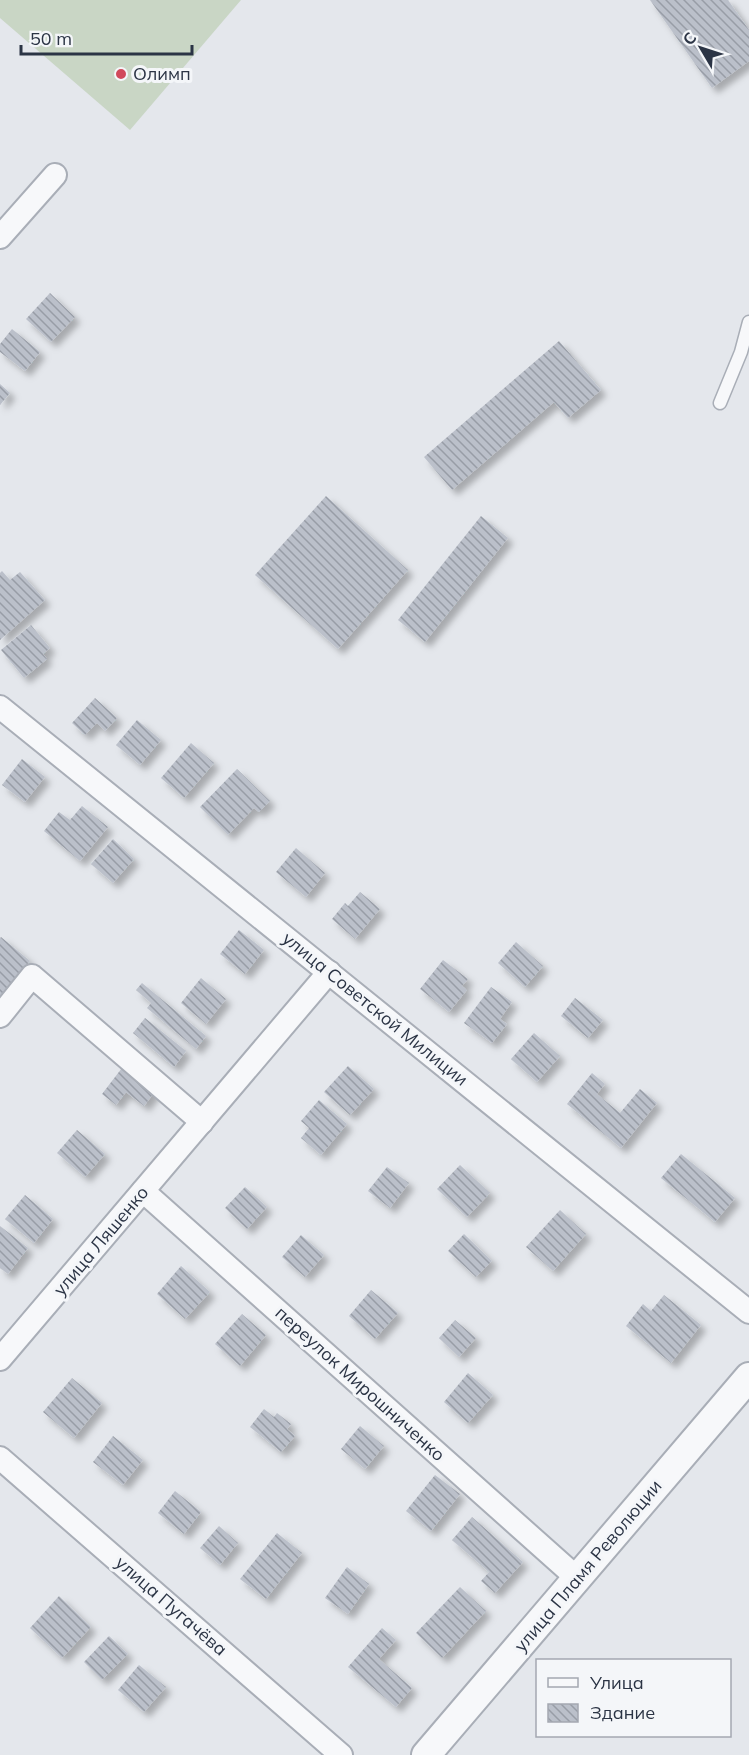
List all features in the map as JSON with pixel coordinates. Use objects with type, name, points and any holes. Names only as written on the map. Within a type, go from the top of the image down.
[{"type":"street","points":[[0,237],[55,175]]},
{"type":"street","name":"улица Советской Милиции","points":[[0,706],[749,1312]]},
{"type":"street","name":"улица Ляшенко","points":[[0,1359],[329,972]]},
{"type":"street","points":[[0,1016],[32,976],[202,1122]]},
{"type":"street","name":"переулок Мирошниченко","points":[[143,1191],[577,1578]]},
{"type":"street","name":"улица Пламя Революции","points":[[426,1755],[749,1377]]},
{"type":"street","name":"улица Пугачёва","points":[[0,1458],[341,1755]]},
{"type":"lane","points":[[720,403],[741,352],[749,321]]},
{"type":"green space","name":"Олимп","points":[[0,0],[241,0],[130,130],[0,18]]},
{"type":"building","points":[[650,0],[728,0],[749,30],[749,61],[712,88]]},
{"type":"building","points":[[50,293],[75,317],[51,342],[26,319]]},
{"type":"building","points":[[12,329],[40,352],[25,371],[0,352],[0,344]]},
{"type":"building","points":[[559,341],[601,390],[568,418],[554,402],[452,490],[424,457]]},
{"type":"building","points":[[0,384],[10,393],[0,405]]},
{"type":"building","points":[[326,496],[408,570],[338,649],[255,575]]},
{"type":"building","points":[[481,516],[508,538],[425,642],[398,620]]},
{"type":"building","points":[[2,571],[10,580],[20,572],[45,600],[0,640],[0,573]]},
{"type":"building","points":[[31,625],[50,648],[43,654],[47,659],[24,678],[1,650]]},
{"type":"building","points":[[95,698],[117,718],[105,731],[97,723],[85,735],[72,723]]},
{"type":"building","points":[[137,720],[161,740],[140,765],[116,745]]},
{"type":"building","points":[[191,743],[214,763],[184,798],[161,778]]},
{"type":"building","points":[[22,759],[45,777],[25,802],[2,785]]},
{"type":"building","points":[[237,769],[270,801],[259,812],[254,808],[228,835],[200,807]]},
{"type":"building","points":[[82,806],[108,827],[80,861],[44,831],[59,812],[70,820]]},
{"type":"building","points":[[113,839],[134,859],[113,883],[91,864]]},
{"type":"building","points":[[296,848],[325,873],[306,897],[276,872]]},
{"type":"building","points":[[360,892],[380,909],[355,939],[332,919],[345,903],[348,906]]},
{"type":"building","points":[[239,930],[264,950],[245,974],[220,954]]},
{"type":"building","points":[[0,938],[30,961],[0,996]]},
{"type":"building","points":[[516,942],[543,966],[525,987],[498,963]]},
{"type":"building","points":[[443,960],[468,979],[462,986],[467,990],[449,1012],[420,989]]},
{"type":"building","points":[[201,978],[226,999],[206,1024],[181,1003]]},
{"type":"building","points":[[142,983],[206,1036],[196,1049],[147,1008],[151,1003],[136,990]]},
{"type":"building","points":[[491,987],[512,1002],[500,1019],[507,1024],[492,1043],[464,1023]]},
{"type":"building","points":[[575,998],[603,1020],[588,1038],[561,1016]]},
{"type":"building","points":[[145,1018],[186,1051],[174,1067],[133,1033]]},
{"type":"building","points":[[534,1033],[560,1056],[537,1082],[511,1059]]},
{"type":"building","points":[[125,1064],[157,1089],[144,1106],[126,1092],[116,1105],[102,1094]]},
{"type":"building","points":[[348,1066],[374,1089],[350,1115],[324,1092]]},
{"type":"building","points":[[592,1073],[605,1084],[597,1094],[620,1113],[640,1089],[657,1103],[621,1148],[567,1104]]},
{"type":"building","points":[[319,1100],[347,1124],[321,1155],[301,1138],[309,1128],[301,1121]]},
{"type":"building","points":[[77,1130],[105,1154],[85,1177],[57,1153]]},
{"type":"building","points":[[681,1154],[735,1198],[715,1222],[661,1178]]},
{"type":"building","points":[[460,1165],[490,1193],[467,1217],[437,1189]]},
{"type":"building","points":[[387,1167],[409,1183],[390,1208],[368,1191]]},
{"type":"building","points":[[245,1187],[267,1207],[247,1229],[225,1208]]},
{"type":"building","points":[[25,1195],[53,1219],[34,1243],[5,1219]]},
{"type":"building","points":[[560,1210],[586,1234],[553,1271],[526,1247]]},
{"type":"building","points":[[0,1226],[28,1248],[8,1274],[0,1268]]},
{"type":"building","points":[[464,1234],[492,1261],[476,1277],[448,1251]]},
{"type":"building","points":[[301,1235],[324,1255],[305,1277],[282,1257]]},
{"type":"building","points":[[181,1266],[210,1292],[185,1319],[157,1294]]},
{"type":"building","points":[[371,1290],[398,1313],[375,1339],[349,1316]]},
{"type":"building","points":[[664,1295],[701,1325],[671,1363],[626,1326],[643,1304],[651,1311]]},
{"type":"building","points":[[242,1314],[266,1335],[240,1366],[215,1344]]},
{"type":"building","points":[[455,1320],[476,1338],[459,1357],[439,1338]]},
{"type":"building","points":[[468,1373],[493,1395],[468,1423],[444,1402]]},
{"type":"building","points":[[72,1378],[102,1403],[74,1438],[43,1412]]},
{"type":"building","points":[[264,1409],[274,1417],[277,1413],[291,1424],[287,1429],[295,1436],[281,1452],[250,1427]]},
{"type":"building","points":[[360,1426],[384,1446],[365,1469],[341,1449]]},
{"type":"building","points":[[113,1436],[143,1460],[123,1485],[93,1462]]},
{"type":"building","points":[[435,1475],[460,1494],[431,1531],[406,1511]]},
{"type":"building","points":[[175,1491],[201,1512],[184,1534],[158,1513]]},
{"type":"building","points":[[472,1517],[523,1562],[495,1593],[481,1581],[489,1572],[452,1540]]},
{"type":"building","points":[[219,1526],[238,1543],[220,1565],[200,1548]]},
{"type":"building","points":[[277,1533],[302,1553],[266,1599],[240,1579]]},
{"type":"building","points":[[347,1567],[369,1584],[348,1614],[325,1598]]},
{"type":"building","points":[[460,1587],[486,1611],[442,1658],[416,1633]]},
{"type":"building","points":[[59,1596],[91,1627],[62,1658],[30,1628]]},
{"type":"building","points":[[382,1628],[396,1640],[379,1659],[412,1688],[396,1707],[348,1667]]},
{"type":"building","points":[[109,1636],[128,1654],[102,1680],[84,1662]]},
{"type":"building","points":[[139,1665],[166,1687],[144,1712],[118,1690]]},
{"type":"place","name":"Олимп","points":[[121,74]]}]
